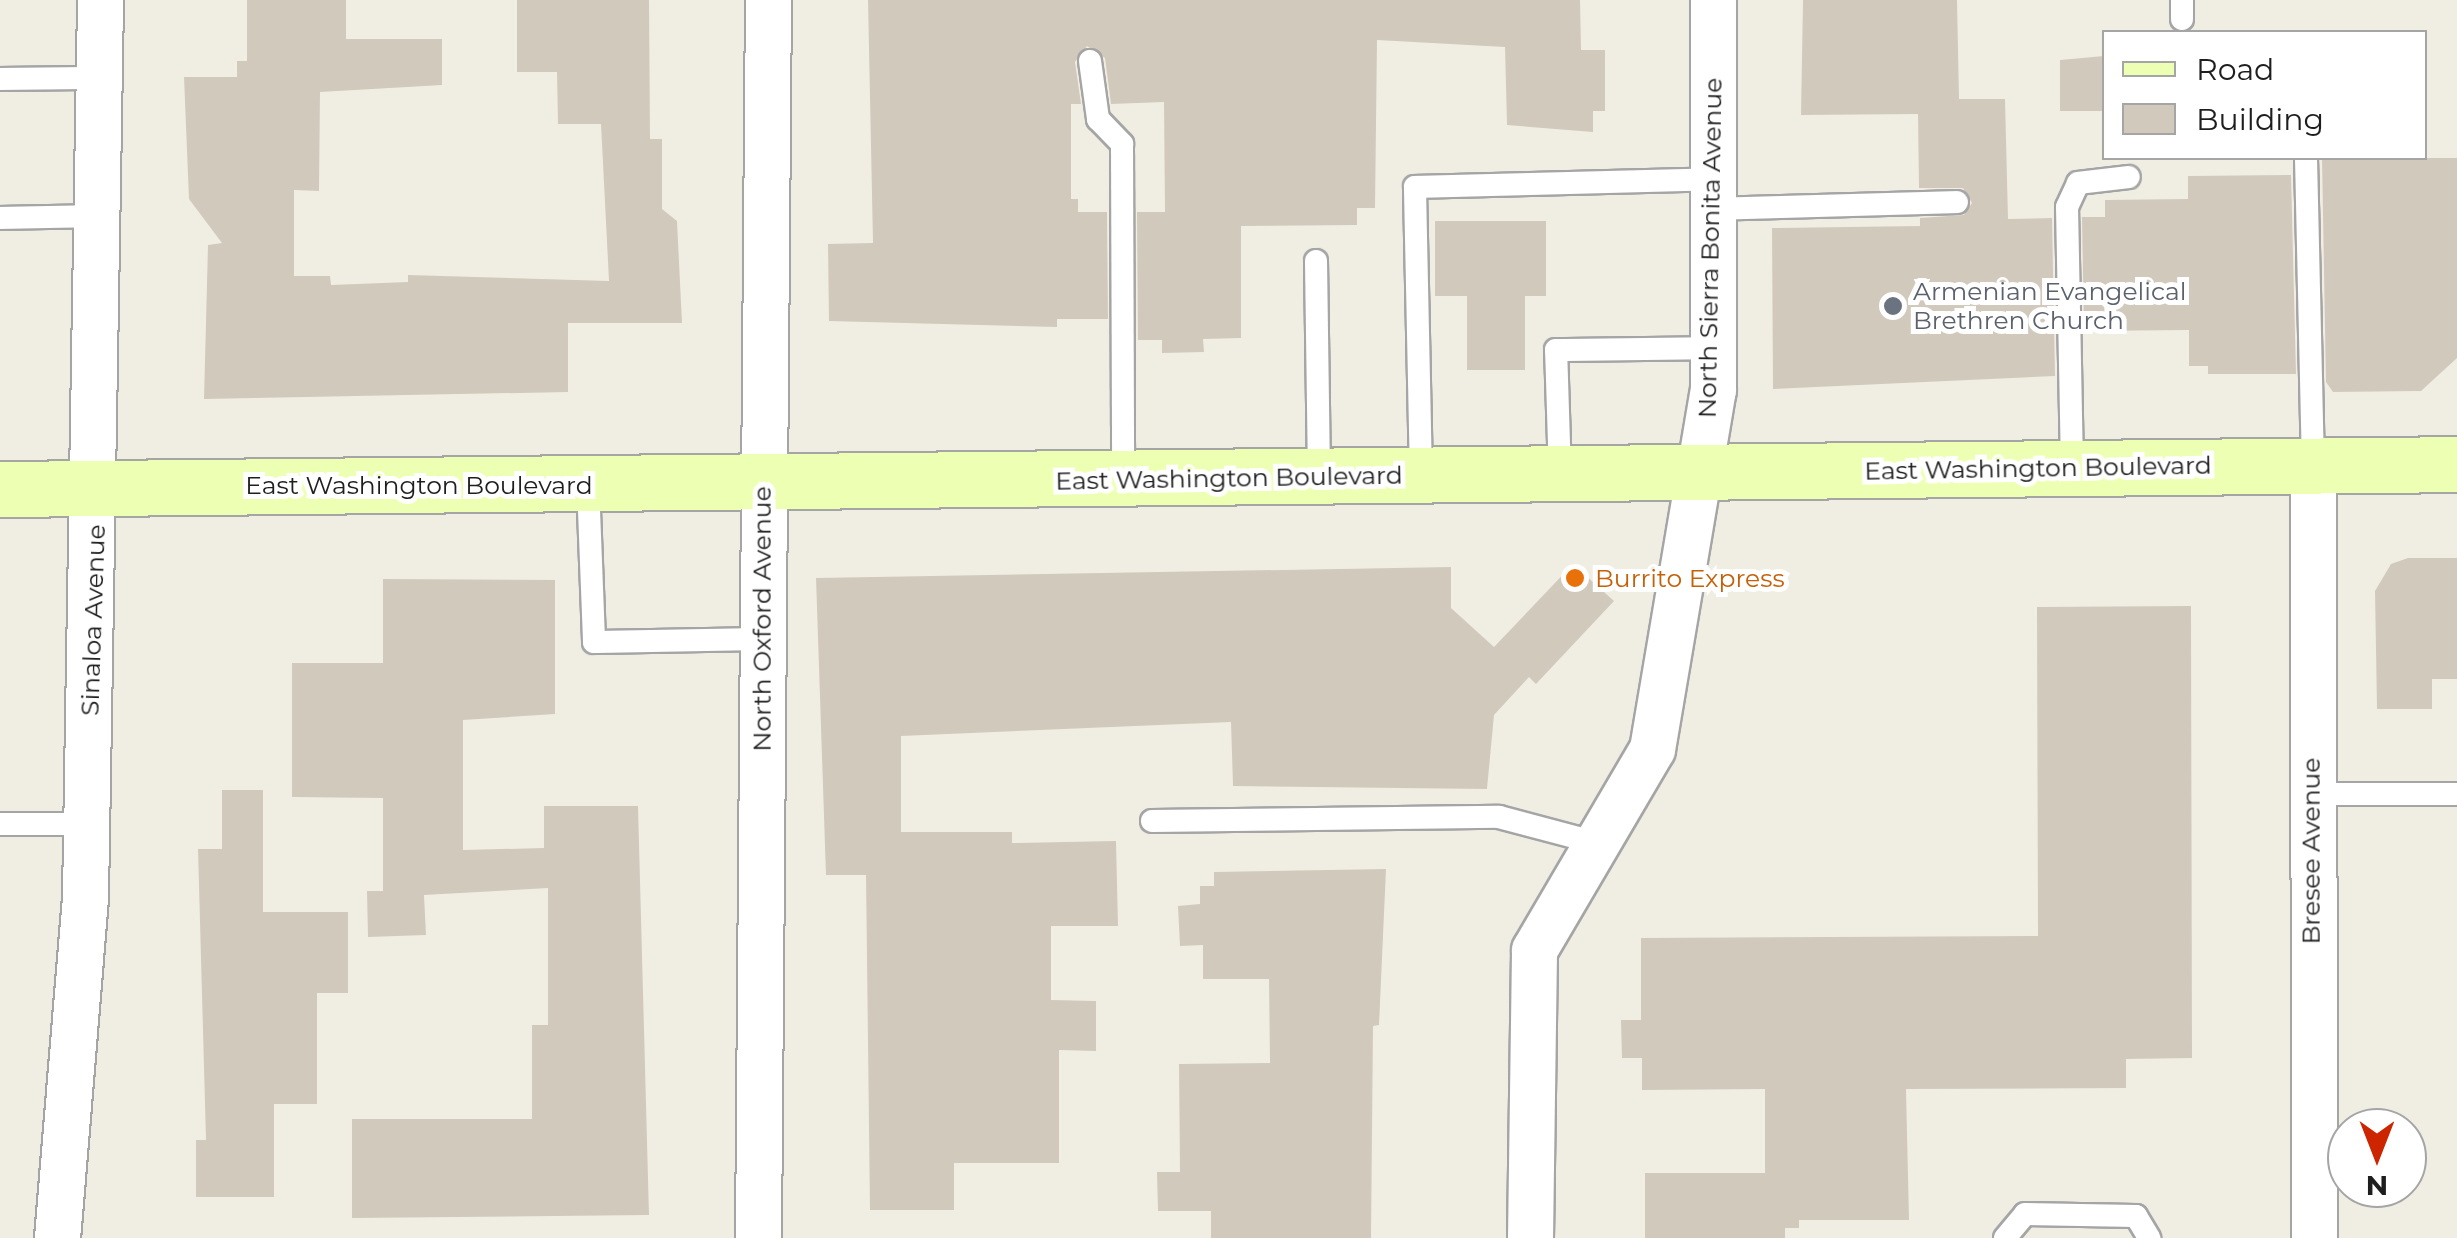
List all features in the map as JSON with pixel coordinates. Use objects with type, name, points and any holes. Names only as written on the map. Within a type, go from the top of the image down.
[{"type":"main road","name":"East Washington Boulevard","points":[[0,489],[2457,464]]},
{"type":"street","name":"Sinaloa Avenue","points":[[57,1238],[86,824],[98,488],[100,0]]},
{"type":"street","name":"North Oxford Avenue","points":[[758,1238],[761,483],[768,0]]},
{"type":"street","name":"North Sierra Bonita Avenue","points":[[1530,1238],[1534,950],[1652,749],[1700,473],[1714,348],[1713,0]]},
{"type":"street","name":"Bresee Avenue","points":[[2312,464],[2314,1238]]},
{"type":"lane","points":[[1090,61],[1098,119],[1122,144],[1123,479]]},
{"type":"lane","points":[[0,80],[99,78]]},
{"type":"lane","points":[[2306,160],[2312,464]]},
{"type":"lane","points":[[2072,468],[2067,207],[2078,182],[2129,177]]},
{"type":"lane","points":[[1420,476],[1415,188],[1957,202]]},
{"type":"lane","points":[[0,218],[101,216]]},
{"type":"lane","points":[[1316,261],[1319,477]]},
{"type":"lane","points":[[1560,475],[1556,350],[1714,348]]},
{"type":"lane","points":[[588,484],[594,642],[762,639]]},
{"type":"lane","points":[[2310,794],[2457,794]]},
{"type":"lane","points":[[1152,821],[1499,817],[1597,843]]},
{"type":"lane","points":[[0,824],[86,824]]},
{"type":"lane","points":[[2005,1238],[2025,1214],[2136,1216],[2149,1238]]},
{"type":"building","points":[[247,0],[346,0],[346,39],[442,39],[442,85],[320,92],[319,191],[294,190],[294,276],[330,276],[331,285],[408,282],[408,275],[609,281],[601,124],[558,124],[557,72],[517,72],[517,0],[649,0],[650,139],[662,139],[662,209],[677,221],[682,323],[568,323],[568,392],[204,399],[208,245],[222,243],[189,199],[184,77],[237,77],[237,61],[247,61]]},
{"type":"building","points":[[868,0],[1580,0],[1581,50],[1605,50],[1605,111],[1593,111],[1593,132],[1507,125],[1505,47],[1377,40],[1375,208],[1357,208],[1357,225],[1241,226],[1241,338],[1203,339],[1204,352],[1162,353],[1162,340],[1138,340],[1137,212],[1165,212],[1164,102],[1111,104],[1105,58],[1087,46],[1075,62],[1081,104],[1071,104],[1071,199],[1078,199],[1078,212],[1107,212],[1108,319],[1057,319],[1057,327],[829,321],[828,244],[873,243]]},
{"type":"building","points":[[1803,0],[1957,0],[1959,99],[2005,99],[2008,219],[2052,218],[2055,376],[1773,389],[1772,228],[1920,226],[1920,218],[1964,215],[1972,203],[1963,188],[1919,188],[1918,114],[1801,115]]},
{"type":"building","points":[[2102,56],[2102,111],[2060,111],[2060,60]]},
{"type":"building","points":[[2457,158],[2457,358],[2421,391],[2333,392],[2326,382],[2322,160]]},
{"type":"building","points":[[2291,175],[2296,374],[2208,374],[2208,366],[2189,366],[2189,330],[2084,331],[2082,217],[2105,217],[2105,200],[2188,199],[2188,176]]},
{"type":"building","points":[[1435,221],[1546,221],[1546,296],[1525,296],[1525,370],[1467,370],[1467,296],[1435,296]]},
{"type":"building","points":[[2408,558],[2457,558],[2457,679],[2432,679],[2432,709],[2377,709],[2375,591],[2391,564]]},
{"type":"building","points":[[1573,564],[1614,601],[1536,684],[1529,677],[1494,715],[1487,789],[1233,786],[1231,722],[901,736],[901,832],[1012,832],[1012,843],[1116,841],[1118,926],[1051,926],[1051,1000],[1096,1001],[1096,1051],[1059,1050],[1059,1163],[954,1163],[954,1210],[870,1210],[866,875],[826,875],[816,578],[1451,567],[1451,608],[1494,647]]},
{"type":"building","points":[[383,579],[555,580],[555,714],[463,720],[463,850],[544,848],[544,806],[638,806],[649,1215],[352,1218],[352,1119],[532,1119],[532,1025],[548,1025],[548,888],[424,895],[426,935],[368,937],[367,891],[383,891],[383,798],[292,797],[292,663],[383,663]]},
{"type":"building","points":[[2191,606],[2192,1058],[2126,1059],[2126,1088],[1906,1089],[1909,1220],[1799,1220],[1799,1228],[1785,1228],[1785,1238],[1645,1238],[1645,1173],[1765,1173],[1765,1089],[1642,1090],[1642,1058],[1622,1058],[1621,1020],[1641,1020],[1641,938],[2038,936],[2037,607]]},
{"type":"building","points":[[222,790],[263,790],[263,912],[348,912],[348,993],[317,993],[317,1104],[274,1104],[274,1197],[196,1197],[196,1140],[206,1140],[198,849],[222,849]]},
{"type":"building","points":[[1386,869],[1379,1025],[1373,1026],[1371,1238],[1211,1238],[1211,1211],[1158,1211],[1157,1172],[1180,1172],[1179,1064],[1270,1063],[1269,979],[1203,979],[1203,945],[1180,946],[1178,906],[1200,904],[1200,886],[1214,886],[1214,872]]},
{"type":"place","name":"Armenian Evangelical Brethren Church","points":[[1893,306]]},
{"type":"place","name":"Burrito Express","points":[[1575,578]]}]
